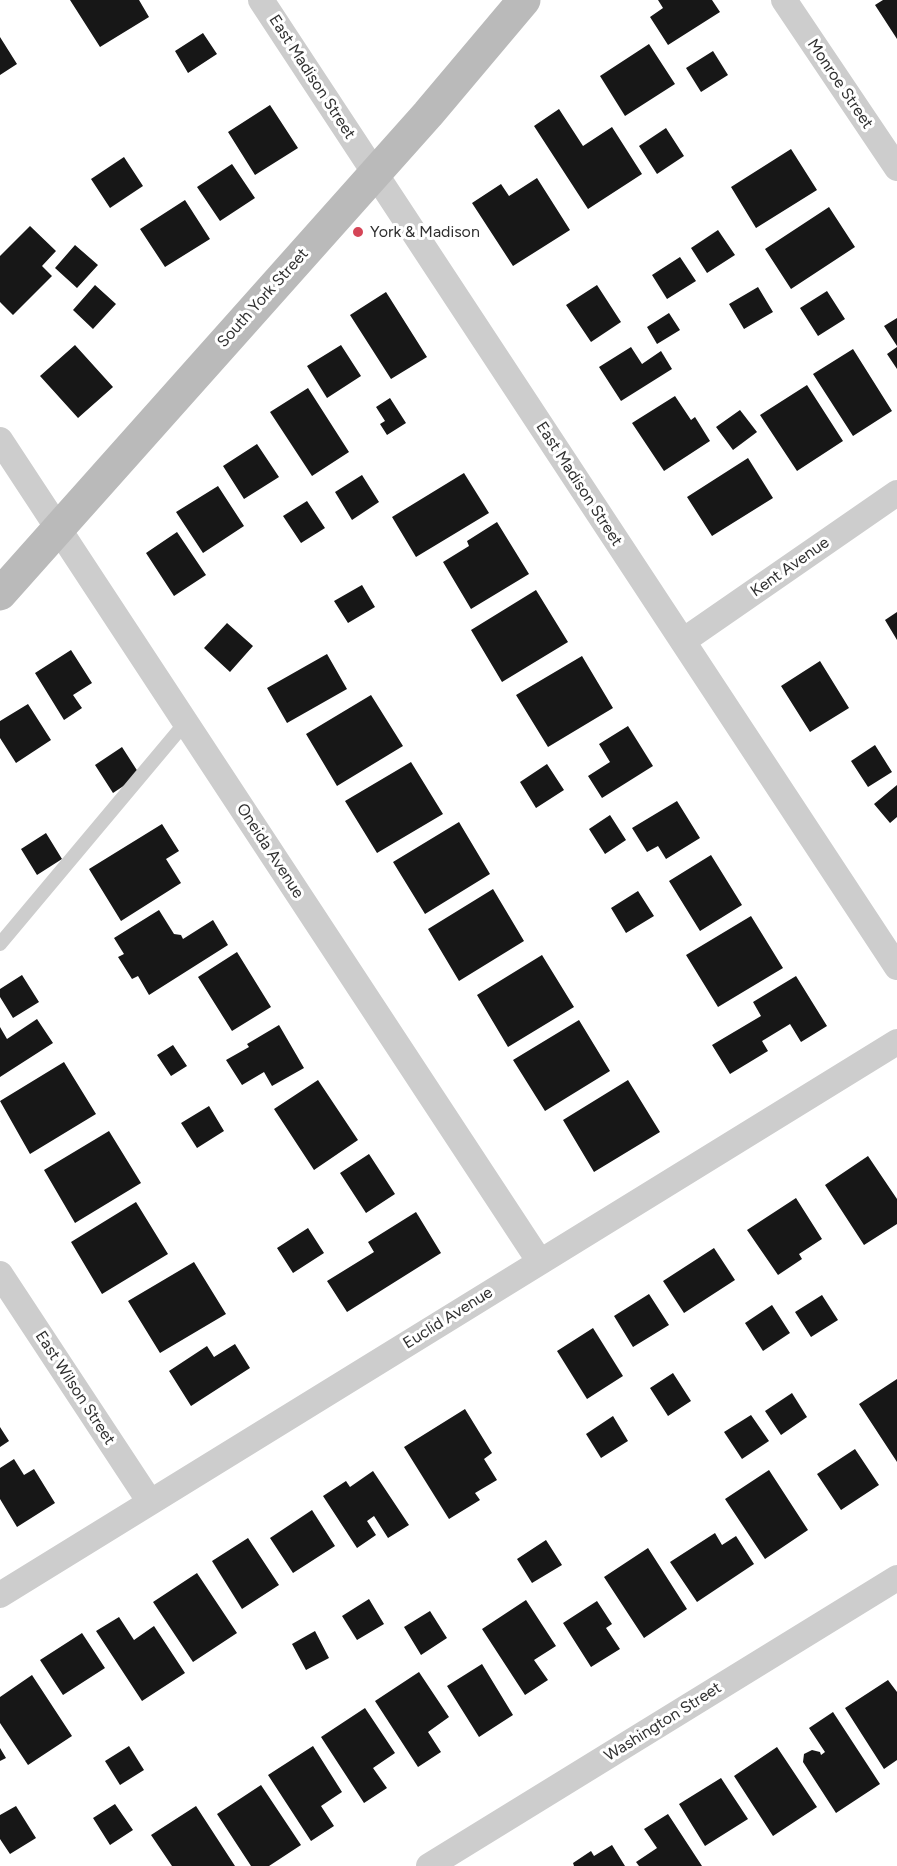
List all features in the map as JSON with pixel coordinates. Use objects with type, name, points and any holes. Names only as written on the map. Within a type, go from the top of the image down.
[{"type":"main road","name":"South York Street","points":[[0,594],[428,114],[524,0]]},
{"type":"street","name":"East Madison Street","points":[[261,0],[897,967]]},
{"type":"street","name":"Monroe Street","points":[[784,0],[897,168]]},
{"type":"street","name":"Oneida Avenue","points":[[0,440],[540,1262]]},
{"type":"street","name":"Kent Avenue","points":[[682,641],[897,494]]},
{"type":"street","name":"Euclid Avenue","points":[[0,1595],[897,1042]]},
{"type":"street","name":"East Wilson Street","points":[[0,1274],[150,1502]]},
{"type":"street","name":"Washington Street","points":[[429,1866],[897,1578]]},
{"type":"lane","points":[[0,944],[186,722]]},
{"type":"building","points":[[70,0],[139,0],[149,17],[100,47]]},
{"type":"building","points":[[658,0],[712,0],[720,12],[668,45],[650,17],[663,8]]},
{"type":"building","points":[[883,0],[897,0],[897,39],[875,5]]},
{"type":"building","points":[[203,33],[217,54],[188,73],[175,51]]},
{"type":"building","points":[[0,37],[17,64],[0,75]]},
{"type":"building","points":[[649,44],[675,84],[625,116],[600,76]]},
{"type":"building","points":[[713,51],[728,75],[701,92],[686,68]]},
{"type":"building","points":[[270,105],[298,148],[255,175],[228,132]]},
{"type":"building","points":[[559,109],[583,146],[612,127],[642,174],[588,209],[534,126]]},
{"type":"building","points":[[666,128],[684,156],[657,174],[639,146]]},
{"type":"building","points":[[791,149],[817,190],[756,228],[731,187]]},
{"type":"building","points":[[124,157],[143,186],[110,208],[91,179]]},
{"type":"building","points":[[232,164],[255,198],[220,221],[197,187]]},
{"type":"building","points":[[537,178],[570,230],[513,266],[472,203],[501,184],[509,196]]},
{"type":"building","points":[[185,200],[210,239],[165,267],[140,229]]},
{"type":"building","points":[[829,207],[855,247],[791,289],[765,249]]},
{"type":"building","points":[[30,226],[56,251],[42,266],[52,276],[13,315],[0,302],[0,256]]},
{"type":"building","points":[[718,230],[735,255],[707,273],[691,248]]},
{"type":"building","points":[[75,245],[98,265],[77,288],[55,268]]},
{"type":"building","points":[[680,257],[696,281],[667,299],[652,275]]},
{"type":"building","points":[[95,285],[116,304],[93,329],[73,310]]},
{"type":"building","points":[[597,285],[621,322],[591,342],[566,305]]},
{"type":"building","points":[[758,287],[773,312],[744,329],[729,304]]},
{"type":"building","points":[[827,291],[845,319],[818,336],[800,308]]},
{"type":"building","points":[[386,292],[427,357],[391,379],[350,315]]},
{"type":"building","points":[[669,313],[680,330],[657,344],[647,327]]},
{"type":"building","points":[[897,318],[897,346],[884,326]]},
{"type":"building","points":[[75,345],[113,387],[78,418],[40,376]]},
{"type":"building","points":[[341,345],[361,376],[327,398],[307,366]]},
{"type":"building","points":[[631,347],[642,364],[661,351],[672,369],[621,401],[599,367]]},
{"type":"building","points":[[897,347],[897,369],[887,354]]},
{"type":"building","points":[[853,349],[892,411],[853,436],[813,374]]},
{"type":"building","points":[[807,385],[843,441],[797,471],[760,415]]},
{"type":"building","points":[[308,388],[349,452],[312,476],[270,412]]},
{"type":"building","points":[[675,396],[691,420],[695,417],[710,441],[664,471],[632,423]]},
{"type":"building","points":[[390,398],[406,423],[387,435],[380,424],[385,421],[376,407]]},
{"type":"building","points":[[740,410],[757,432],[733,450],[716,427]]},
{"type":"building","points":[[257,444],[279,477],[244,499],[223,466]]},
{"type":"building","points":[[748,458],[773,498],[712,536],[687,497]]},
{"type":"building","points":[[464,473],[489,513],[416,557],[392,517]]},
{"type":"building","points":[[362,475],[379,502],[352,520],[335,492]]},
{"type":"building","points":[[218,486],[244,526],[203,553],[176,512]]},
{"type":"building","points":[[307,501],[325,528],[301,543],[283,516]]},
{"type":"building","points":[[497,522],[529,574],[471,609],[443,562],[469,546],[467,541]]},
{"type":"building","points":[[177,532],[206,575],[174,596],[146,553]]},
{"type":"building","points":[[362,585],[375,607],[348,623],[334,601]]},
{"type":"building","points":[[536,590],[568,642],[502,682],[471,630]]},
{"type":"building","points":[[897,612],[897,640],[885,620]]},
{"type":"building","points":[[227,623],[253,646],[230,672],[204,648]]},
{"type":"building","points":[[71,650],[92,683],[73,695],[82,708],[64,720],[35,673]]},
{"type":"building","points":[[327,654],[347,689],[287,723],[267,688]]},
{"type":"building","points":[[582,656],[613,708],[548,747],[516,695]]},
{"type":"building","points":[[820,661],[849,708],[810,732],[781,686]]},
{"type":"building","points":[[371,695],[403,746],[337,786],[306,734]]},
{"type":"building","points":[[28,704],[51,740],[16,763],[0,738],[0,721]]},
{"type":"building","points":[[628,726],[653,766],[602,798],[588,776],[610,762],[599,744]]},
{"type":"building","points":[[875,745],[892,772],[868,787],[851,761]]},
{"type":"building","points":[[122,747],[140,775],[113,793],[95,765]]},
{"type":"building","points":[[411,762],[443,814],[377,853],[345,801]]},
{"type":"building","points":[[547,764],[564,790],[536,808],[520,782]]},
{"type":"building","points":[[897,785],[897,817],[890,823],[874,804]]},
{"type":"building","points":[[677,801],[700,838],[666,859],[658,846],[647,852],[632,828]]},
{"type":"building","points":[[610,815],[626,840],[605,854],[589,829]]},
{"type":"building","points":[[459,822],[490,874],[425,914],[393,862]]},
{"type":"building","points":[[162,824],[179,851],[166,859],[181,883],[121,921],[89,869]]},
{"type":"building","points":[[46,833],[62,859],[37,875],[21,849]]},
{"type":"building","points":[[711,855],[742,905],[700,931],[669,881]]},
{"type":"building","points":[[493,889],[524,941],[459,981],[428,929]]},
{"type":"building","points":[[638,891],[654,916],[626,933],[611,908]]},
{"type":"building","points":[[159,910],[174,934],[181,935],[183,939],[213,920],[228,945],[149,995],[138,976],[132,979],[118,957],[124,954],[114,938]]},
{"type":"building","points":[[751,916],[783,968],[718,1007],[686,955]]},
{"type":"building","points":[[237,952],[271,1007],[232,1031],[198,977]]},
{"type":"building","points":[[542,955],[574,1007],[508,1047],[477,995]]},
{"type":"building","points":[[22,975],[39,1002],[13,1018],[0,997],[0,989]]},
{"type":"building","points":[[796,976],[827,1026],[801,1042],[790,1024],[762,1041],[768,1051],[730,1074],[712,1045],[761,1016],[753,1002]]},
{"type":"building","points":[[37,1019],[53,1043],[0,1077],[0,1027],[7,1039]]},
{"type":"building","points":[[579,1020],[610,1071],[545,1111],[513,1060]]},
{"type":"building","points":[[279,1025],[304,1068],[272,1086],[264,1072],[242,1085],[226,1060],[249,1047],[247,1044]]},
{"type":"building","points":[[173,1045],[187,1066],[171,1076],[157,1055]]},
{"type":"building","points":[[64,1062],[96,1114],[30,1154],[0,1101]]},
{"type":"building","points":[[318,1080],[358,1140],[314,1170],[274,1109]]},
{"type":"building","points":[[628,1080],[660,1132],[594,1172],[563,1120]]},
{"type":"building","points":[[209,1106],[224,1131],[197,1148],[181,1123]]},
{"type":"building","points":[[109,1131],[141,1183],[75,1223],[44,1170]]},
{"type":"building","points":[[369,1154],[395,1194],[366,1213],[340,1173]]},
{"type":"building","points":[[868,1156],[897,1199],[897,1224],[864,1245],[825,1185]]},
{"type":"building","points":[[796,1198],[822,1239],[799,1254],[802,1259],[778,1275],[747,1230]]},
{"type":"building","points":[[136,1202],[168,1254],[102,1294],[71,1242]]},
{"type":"building","points":[[416,1212],[441,1253],[347,1312],[327,1281],[374,1252],[368,1242]]},
{"type":"building","points":[[308,1228],[324,1253],[293,1273],[277,1248]]},
{"type":"building","points":[[714,1248],[735,1280],[684,1313],[663,1281]]},
{"type":"building","points":[[194,1262],[226,1314],[160,1353],[128,1301]]},
{"type":"building","points":[[649,1294],[669,1325],[633,1347],[614,1316]]},
{"type":"building","points":[[822,1295],[838,1320],[811,1337],[795,1312]]},
{"type":"building","points":[[772,1305],[790,1333],[763,1351],[745,1323]]},
{"type":"building","points":[[593,1328],[623,1376],[587,1399],[557,1351]]},
{"type":"building","points":[[235,1344],[250,1368],[191,1406],[169,1371],[207,1346],[214,1357]]},
{"type":"building","points":[[673,1373],[691,1401],[668,1416],[650,1388]]},
{"type":"building","points":[[897,1379],[897,1462],[859,1404]]},
{"type":"building","points":[[792,1393],[807,1417],[781,1435],[765,1411]]},
{"type":"building","points":[[465,1409],[492,1453],[484,1459],[497,1480],[475,1493],[480,1500],[449,1519],[404,1447]]},
{"type":"building","points":[[751,1415],[769,1441],[742,1459],[724,1432]]},
{"type":"building","points":[[613,1416],[628,1441],[601,1458],[586,1434]]},
{"type":"building","points":[[0,1427],[9,1441],[0,1447]]},
{"type":"building","points":[[855,1449],[879,1485],[841,1510],[817,1474]]},
{"type":"building","points":[[14,1459],[24,1475],[34,1469],[55,1503],[17,1527],[0,1499],[0,1468]]},
{"type":"building","points":[[769,1470],[808,1530],[765,1559],[725,1499]]},
{"type":"building","points":[[373,1471],[409,1525],[388,1538],[374,1516],[367,1521],[376,1535],[357,1548],[323,1496],[346,1481],[350,1487]]},
{"type":"building","points":[[312,1510],[335,1546],[293,1573],[270,1538]]},
{"type":"building","points":[[715,1533],[722,1545],[736,1536],[754,1564],[697,1602],[670,1562]]},
{"type":"building","points":[[248,1538],[279,1585],[242,1609],[212,1561]]},
{"type":"building","points":[[546,1540],[562,1565],[532,1583],[517,1559]]},
{"type":"building","points":[[648,1548],[687,1609],[644,1638],[604,1577]]},
{"type":"building","points":[[197,1573],[237,1633],[193,1662],[153,1602]]},
{"type":"building","points":[[369,1599],[384,1624],[357,1640],[342,1616]]},
{"type":"building","points":[[526,1600],[556,1646],[534,1660],[548,1680],[525,1695],[482,1629]]},
{"type":"building","points":[[597,1601],[612,1624],[606,1628],[620,1649],[591,1667],[563,1623]]},
{"type":"building","points":[[430,1611],[447,1638],[421,1655],[404,1627]]},
{"type":"building","points":[[119,1617],[134,1640],[154,1626],[185,1673],[142,1701],[96,1631]]},
{"type":"building","points":[[315,1631],[329,1658],[306,1670],[292,1644]]},
{"type":"building","points":[[82,1633],[105,1668],[63,1695],[40,1660]]},
{"type":"building","points":[[482,1664],[513,1715],[479,1737],[447,1686]]},
{"type":"building","points":[[419,1672],[449,1717],[428,1732],[441,1752],[418,1767],[375,1701]]},
{"type":"building","points":[[32,1675],[72,1736],[28,1765],[0,1723],[0,1697]]},
{"type":"building","points":[[888,1680],[897,1692],[897,1760],[884,1769],[845,1708]]},
{"type":"building","points":[[365,1708],[395,1753],[373,1768],[387,1788],[364,1803],[321,1737]]},
{"type":"building","points":[[833,1712],[880,1784],[836,1813],[803,1762],[804,1754],[812,1750],[820,1752],[821,1755],[825,1752],[809,1728]]},
{"type":"building","points":[[129,1746],[144,1770],[120,1785],[105,1761]]},
{"type":"building","points":[[313,1746],[342,1792],[321,1806],[334,1826],[311,1841],[268,1775]]},
{"type":"building","points":[[777,1747],[817,1807],[773,1836],[734,1776]]},
{"type":"building","points":[[0,1748],[6,1758],[0,1761]]},
{"type":"building","points":[[721,1778],[748,1819],[705,1846],[679,1804]]},
{"type":"building","points":[[261,1785],[301,1845],[269,1866],[251,1866],[217,1814]]},
{"type":"building","points":[[115,1804],[133,1830],[110,1845],[93,1818]]},
{"type":"building","points":[[16,1806],[36,1838],[10,1854],[0,1839],[0,1815]]},
{"type":"building","points":[[196,1806],[235,1866],[172,1866],[151,1835]]},
{"type":"building","points":[[668,1814],[702,1866],[639,1866],[636,1862],[657,1848],[644,1829]]},
{"type":"building","points":[[612,1845],[625,1866],[574,1866],[573,1863],[591,1851],[594,1856]]},
{"type":"place","name":"York & Madison","points":[[358,232]]}]
